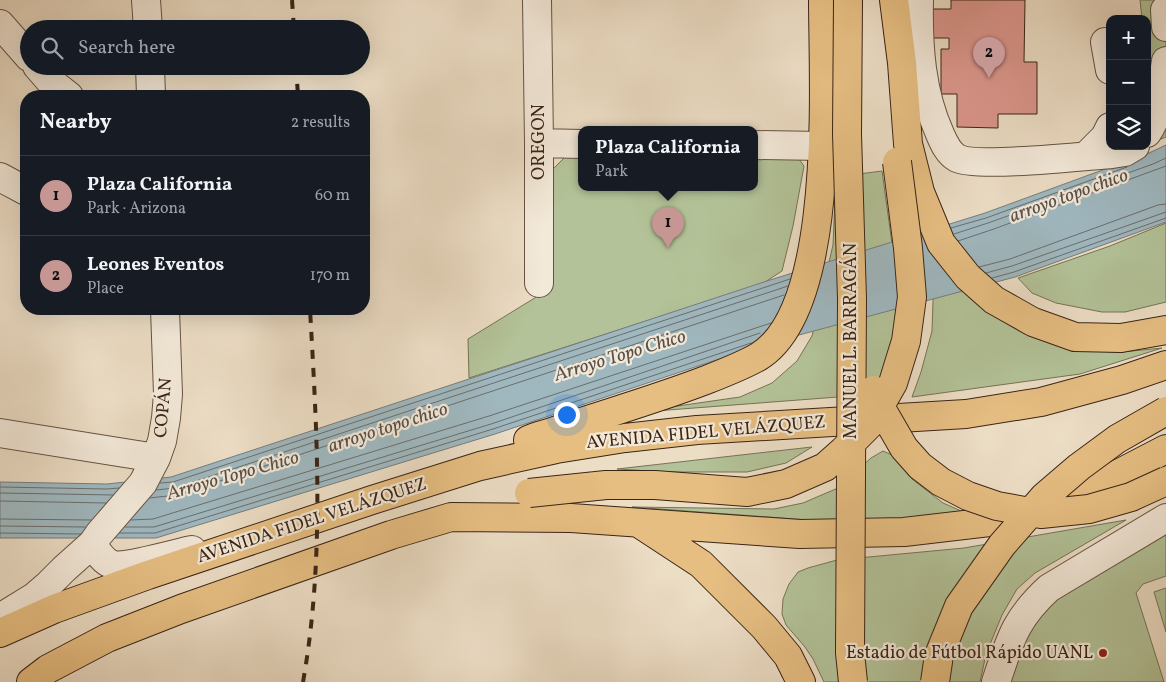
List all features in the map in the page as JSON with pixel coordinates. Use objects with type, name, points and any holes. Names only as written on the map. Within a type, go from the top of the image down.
[{"type":"highway","points":[[480,466],[530,438],[686,388],[732,370],[770,348],[784,331],[795,309],[809,269],[821,198],[823,0]]},
{"type":"highway","name":"MANUEL L. BARRAGÁN","points":[[848,0],[847,134],[852,299],[852,482],[849,574],[850,653],[853,682]]},
{"type":"highway","points":[[893,0],[902,63],[908,144],[920,192],[941,243],[968,277],[994,300],[1032,322],[1075,336],[1121,338],[1166,330]]},
{"type":"highway","points":[[31,682],[48,669],[107,638],[172,613],[391,535],[529,493],[616,485],[655,485],[747,492],[786,484],[825,467],[868,425],[894,383],[906,341],[912,298],[908,248],[897,162],[893,0]]},
{"type":"highway","points":[[852,299],[865,361],[878,403],[904,448],[920,466],[941,482],[968,496],[997,506],[1042,514],[1089,509],[1131,497],[1166,481]]},
{"type":"highway","name":"AVENIDA FIDEL VELÁZQUEZ","points":[[0,633],[54,608],[372,500],[480,466],[556,449],[625,438],[697,430],[976,412],[1042,402],[1122,380],[1166,365]]},
{"type":"highway","points":[[935,682],[939,655],[959,606],[1002,545],[1044,497],[1079,467],[1117,440],[1166,411]]},
{"type":"highway","points":[[451,517],[571,518],[800,534],[904,532],[998,521],[1068,500],[1166,449]]},
{"type":"highway","points":[[638,524],[700,564],[764,627],[788,656],[801,682]]},
{"type":"street","points":[[146,0],[147,20]]},
{"type":"street","name":"OREGON","points":[[537,0],[539,283]]},
{"type":"street","points":[[918,0],[918,40],[928,98],[946,147],[951,153],[963,161],[983,162],[1087,156],[1126,152],[1129,150]]},
{"type":"street","points":[[0,24],[20,47]]},
{"type":"street","points":[[918,40],[902,63],[928,98]]},
{"type":"street","points":[[1105,42],[1108,60]]},
{"type":"street","points":[[1151,127],[1157,109],[1166,61]]},
{"type":"street","points":[[45,75],[61,90]]},
{"type":"street","points":[[150,75],[151,90]]},
{"type":"street","points":[[1087,156],[1106,135]]},
{"type":"street","points":[[539,143],[578,144]]},
{"type":"street","points":[[758,145],[823,146]]},
{"type":"street","points":[[0,177],[20,188]]},
{"type":"street","name":"COPÁN","points":[[0,618],[34,597],[95,539],[143,483],[156,458],[162,441],[166,418],[168,394],[165,315]]},
{"type":"street","points":[[0,433],[156,458]]},
{"type":"street","points":[[996,682],[1015,628],[1026,610],[1038,598],[1049,588],[1166,518]]},
{"type":"street","points":[[95,539],[109,563],[121,565],[270,534]]},
{"type":"green space","points":[[1140,0],[1166,0],[1166,137],[1153,142],[1151,141],[1151,15],[1142,15]]},
{"type":"green space","points":[[566,156],[578,156],[578,191],[758,191],[758,156],[799,159],[804,166],[793,226],[782,271],[762,284],[469,378],[468,339],[546,291],[553,169]]},
{"type":"green space","points":[[882,171],[901,309],[888,378],[864,395],[629,413],[740,397],[772,383],[797,361],[812,336],[833,245],[836,177]]},
{"type":"green space","points":[[1166,223],[1166,302],[1125,312],[1102,312],[1056,303],[1032,293],[1018,278],[1110,246]]},
{"type":"green space","points":[[947,268],[993,313],[1035,338],[1088,351],[1122,352],[1162,348],[1080,374],[912,397],[932,331],[934,272]]},
{"type":"green space","points":[[812,447],[786,463],[747,472],[668,472],[617,469]]},
{"type":"green space","points":[[883,451],[892,455],[912,479],[943,503],[975,517],[893,522],[809,520],[632,507],[774,509],[803,503],[838,488],[871,458]]},
{"type":"green space","points":[[1126,520],[1035,573],[1017,589],[1002,615],[986,654],[980,682],[824,682],[813,659],[786,625],[782,614],[783,599],[789,584],[798,572],[837,560],[964,548]]},
{"type":"green space","points":[[1166,532],[1166,576],[1143,584],[1136,593],[1164,682],[1010,682],[1023,641],[1046,606]]},
{"type":"green space","points":[[1166,588],[1166,632],[1154,592]]},
{"type":"water","points":[[1166,145],[1166,222],[1015,277],[758,346],[495,434],[156,538],[0,538],[0,482],[107,484],[171,477],[770,280],[985,213],[1149,153]]},
{"type":"building","points":[[951,0],[1025,0],[1024,62],[1037,62],[1037,114],[998,114],[998,128],[957,127],[957,94],[941,94],[941,49],[949,49],[949,38],[929,38],[929,9],[951,9]]},
{"type":"railway","points":[[292,0],[293,20]]},
{"type":"railway","points":[[297,75],[298,90]]},
{"type":"railway","points":[[303,682],[310,635],[317,542],[317,449],[310,315]]},
{"type":"place","name":"Leones Eventos","points":[[989,78]]},
{"type":"place","name":"Plaza California","points":[[668,248]]},
{"type":"place","name":"Estadio de Fútbol Rápido UANL","points":[[1103,653]]},
{"type":"water label","name":"arroyo topo chico","points":[[1069,196]]},
{"type":"water label","name":"Arroyo Topo Chico","points":[[620,356]]},
{"type":"water label","name":"arroyo topo chico","points":[[388,428]]},
{"type":"water label","name":"Arroyo Topo Chico","points":[[233,476]]}]
